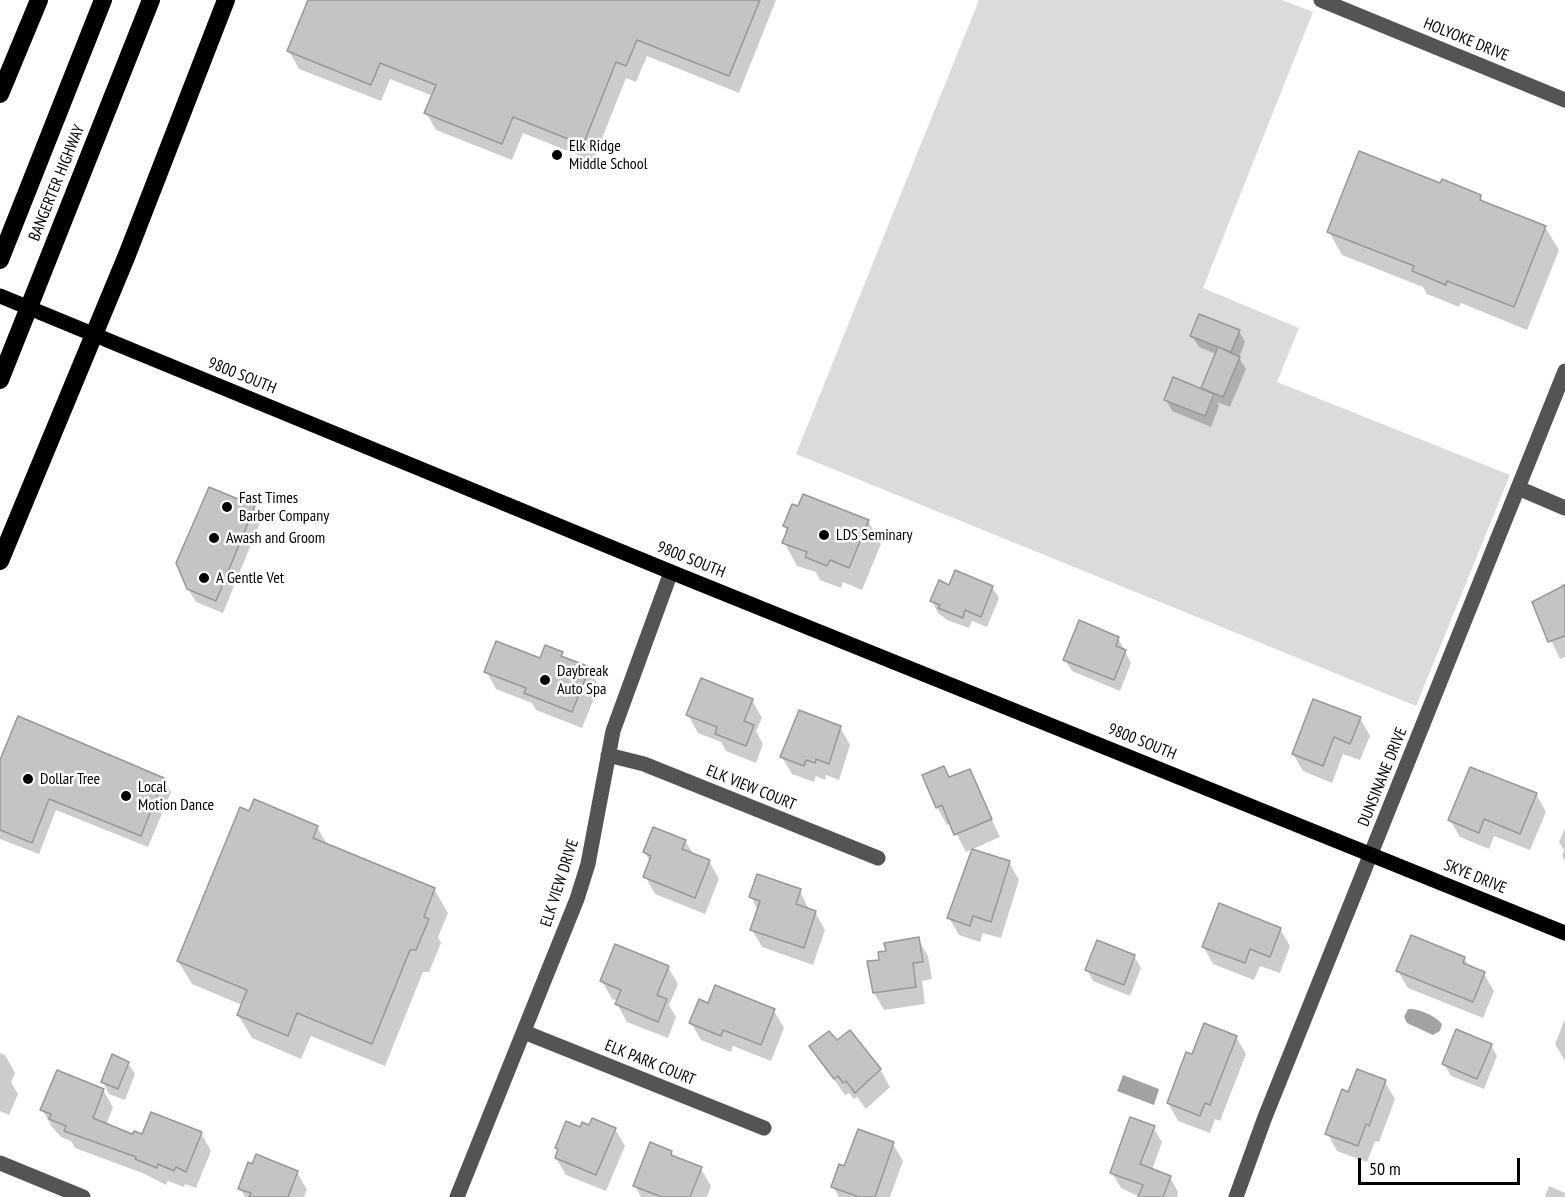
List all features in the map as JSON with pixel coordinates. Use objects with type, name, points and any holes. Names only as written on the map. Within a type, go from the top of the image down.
[{"type":"highway","points":[[0,94],[39,0]]},
{"type":"highway","name":"BANGERTER HIGHWAY","points":[[0,260],[103,0]]},
{"type":"highway","name":"BANGERTER HIGHWAY","points":[[0,380],[151,0]]},
{"type":"highway","points":[[0,561],[226,0]]},
{"type":"main road","name":"9800 SOUTH","points":[[0,296],[671,572],[1371,854]]},
{"type":"main road","name":"SKYE DRIVE","points":[[1371,854],[1565,933]]},
{"type":"street","name":"HOLYOKE DRIVE","points":[[1321,0],[1565,100]]},
{"type":"street","name":"DUNSINANE DRIVE","points":[[1236,1197],[1265,1118],[1565,371]]},
{"type":"street","points":[[1518,488],[1565,508]]},
{"type":"street","name":"ELK VIEW DRIVE","points":[[457,1197],[524,1032],[588,864],[608,755],[620,708],[671,572]]},
{"type":"street","name":"ELK VIEW COURT","points":[[608,755],[644,764],[878,858]]},
{"type":"street","name":"ELK PARK COURT","points":[[524,1032],[764,1128]]},
{"type":"street","points":[[0,1164],[83,1197]]},
{"type":"shaded area","points":[[979,0],[1282,0],[1313,12],[1203,288],[1299,328],[1277,382],[1510,475],[1416,706],[796,454]]},
{"type":"shaded area","points":[[1408,1009],[1422,1011],[1436,1018],[1442,1024],[1440,1031],[1433,1035],[1407,1023],[1404,1017]]},
{"type":"shaded area","points":[[1123,1075],[1159,1089],[1154,1105],[1117,1091]]},
{"type":"building","points":[[308,0],[760,0],[729,76],[637,40],[626,66],[616,62],[583,145],[513,117],[502,144],[424,113],[436,85],[380,63],[371,85],[287,51]]},
{"type":"building","points":[[1359,151],[1440,183],[1442,179],[1481,195],[1480,200],[1546,226],[1514,307],[1447,281],[1446,285],[1412,271],[1414,266],[1327,232]]},
{"type":"building","points":[[1199,314],[1240,330],[1231,352],[1190,336]]},
{"type":"building","points":[[1218,347],[1240,357],[1223,397],[1201,388]]},
{"type":"building","points":[[1173,377],[1214,394],[1205,416],[1164,400]]},
{"type":"building","points":[[209,487],[255,506],[216,601],[187,589],[176,563]]},
{"type":"building","name":"LDS Seminary","points":[[803,494],[869,520],[849,568],[830,560],[827,566],[805,557],[807,552],[782,543],[788,528],[783,526],[792,504],[798,506]]},
{"type":"building","points":[[955,570],[993,586],[981,617],[965,610],[963,618],[938,608],[940,605],[930,601],[939,580],[949,585]]},
{"type":"building","points":[[1565,585],[1565,636],[1548,642],[1532,602]]},
{"type":"building","points":[[1079,620],[1119,637],[1116,646],[1126,650],[1114,680],[1063,660]]},
{"type":"building","name":"Daybreak Auto Spa","points":[[496,641],[540,658],[545,645],[563,652],[561,656],[590,667],[572,712],[524,693],[526,688],[484,672]]},
{"type":"building","points":[[701,678],[753,699],[744,721],[754,725],[746,746],[715,734],[717,727],[686,715]]},
{"type":"building","points":[[1313,699],[1361,717],[1350,744],[1334,737],[1323,766],[1292,754]]},
{"type":"building","points":[[799,710],[841,726],[829,764],[816,759],[815,763],[806,760],[804,766],[780,757]]},
{"type":"building","points":[[18,716],[164,778],[141,836],[49,799],[32,843],[0,830],[0,760]]},
{"type":"building","points":[[944,766],[949,777],[970,769],[992,819],[954,835],[942,805],[936,808],[922,775]]},
{"type":"building","points":[[1470,767],[1537,793],[1520,834],[1484,819],[1479,833],[1448,820]]},
{"type":"building","points":[[254,799],[318,826],[313,838],[435,888],[424,917],[429,919],[416,950],[410,950],[372,1044],[297,1013],[288,1036],[237,1015],[247,990],[177,961],[240,807],[249,811]]},
{"type":"building","points":[[653,827],[686,840],[682,849],[710,860],[695,898],[643,877],[651,856],[643,852]]},
{"type":"building","points":[[972,849],[1010,861],[991,922],[973,916],[970,926],[947,918]]},
{"type":"building","points":[[757,874],[801,889],[796,904],[816,911],[804,948],[750,930],[760,901],[749,897]]},
{"type":"building","points":[[1219,903],[1281,928],[1270,957],[1250,949],[1245,963],[1202,947]]},
{"type":"building","points":[[1411,935],[1465,957],[1463,963],[1485,972],[1473,1002],[1396,971]]},
{"type":"building","points":[[919,937],[923,962],[913,963],[916,987],[873,993],[867,961],[879,960],[878,952],[886,951],[884,943]]},
{"type":"building","points":[[1097,940],[1135,955],[1124,985],[1085,970]]},
{"type":"building","points":[[615,944],[669,966],[657,995],[667,999],[658,1022],[615,1004],[621,990],[600,981]]},
{"type":"building","points":[[715,985],[775,1009],[761,1045],[723,1030],[721,1036],[689,1023],[699,999],[708,1003]]},
{"type":"building","points":[[1204,1023],[1237,1036],[1210,1105],[1205,1103],[1200,1116],[1167,1103],[1186,1052],[1192,1054]]},
{"type":"building","points":[[1456,1029],[1492,1044],[1477,1079],[1442,1064]]},
{"type":"building","points":[[850,1030],[881,1069],[855,1093],[846,1081],[843,1083],[838,1076],[834,1079],[809,1046],[829,1031],[837,1040]]},
{"type":"building","points":[[112,1054],[129,1062],[118,1089],[101,1082]]},
{"type":"building","points":[[1357,1069],[1386,1080],[1369,1126],[1366,1124],[1358,1146],[1325,1134],[1342,1089],[1348,1092]]},
{"type":"building","points":[[57,1070],[104,1089],[93,1118],[132,1134],[134,1131],[142,1134],[151,1112],[202,1132],[186,1172],[176,1167],[174,1171],[158,1164],[157,1168],[135,1159],[136,1157],[64,1131],[66,1126],[49,1119],[51,1114],[40,1110]]},
{"type":"building","points":[[1130,1117],[1155,1126],[1140,1164],[1171,1176],[1163,1197],[1138,1197],[1143,1185],[1110,1173]]},
{"type":"building","points":[[592,1118],[616,1128],[596,1175],[555,1158],[558,1149],[555,1148],[566,1121],[580,1127],[582,1122],[589,1125]]},
{"type":"building","points":[[858,1129],[894,1142],[875,1197],[859,1197],[831,1187],[839,1164],[844,1166]]},
{"type":"building","points":[[650,1142],[672,1151],[671,1155],[702,1167],[690,1197],[662,1197],[633,1186]]},
{"type":"building","points":[[256,1154],[298,1171],[288,1197],[249,1197],[251,1193],[238,1189],[248,1162],[252,1164]]},
{"type":"place","name":"Elk Ridge Middle School","points":[[557,155]]},
{"type":"place","name":"Fast Times Barber Company","points":[[227,507]]},
{"type":"place","name":"LDS Seminary","points":[[824,535]]},
{"type":"place","name":"Awash and Groom","points":[[214,538]]},
{"type":"place","name":"A Gentle Vet","points":[[204,578]]},
{"type":"place","name":"Daybreak Auto Spa","points":[[545,680]]},
{"type":"place","name":"Dollar Tree","points":[[28,779]]},
{"type":"place","name":"Local Motion Dance","points":[[126,796]]}]
